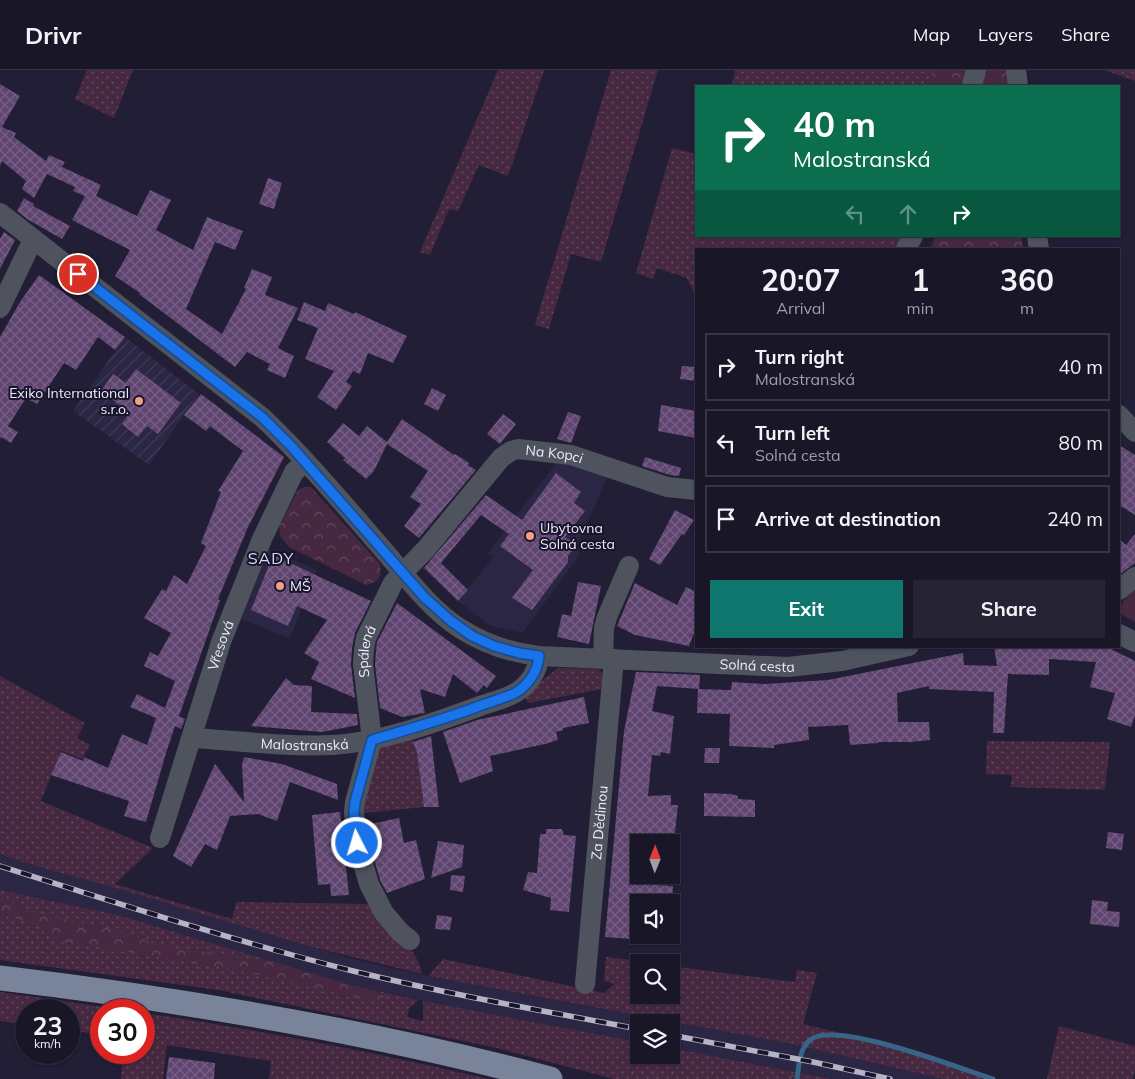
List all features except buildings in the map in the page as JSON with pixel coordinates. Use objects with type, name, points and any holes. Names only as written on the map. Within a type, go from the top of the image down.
[{"type":"main road","points":[[0,978],[206,1007],[386,1041],[550,1079]]},
{"type":"street","points":[[972,85],[976,70]]},
{"type":"street","points":[[1016,70],[1018,85]]},
{"type":"street","name":"Solná cesta","points":[[0,213],[248,405],[277,431],[403,573],[438,610],[466,632],[506,650],[539,656],[788,667],[842,661],[900,648]]},
{"type":"street","points":[[0,308],[34,240]]},
{"type":"street","points":[[1120,416],[1135,432]]},
{"type":"street","name":"Na Kopci","points":[[403,573],[426,549],[501,458],[511,451],[518,449],[571,455],[667,487],[695,490]]},
{"type":"street","name":"Vřesová","points":[[160,838],[221,642],[262,539],[294,472],[305,462]]},
{"type":"street","points":[[609,659],[606,622],[630,566]]},
{"type":"street","name":"Spálená","points":[[372,740],[363,664],[366,638],[393,583],[403,573]]},
{"type":"street","points":[[1120,589],[1135,577]]},
{"type":"street","points":[[1120,634],[1135,642]]},
{"type":"street","name":"Malostranská","points":[[192,738],[292,745],[335,745],[372,740],[446,719],[515,693],[525,685],[539,666],[539,656]]},
{"type":"street","name":"Za Dědinou","points":[[585,984],[609,659]]},
{"type":"street","points":[[372,740],[355,802],[357,843],[369,884],[384,913],[401,933],[410,940]]},
{"type":"shaded area","points":[[125,337],[199,394],[149,465],[73,411]]},
{"type":"shaded area","points":[[560,458],[610,472],[577,545],[579,556],[522,633],[489,625],[458,601],[493,557],[488,553]]},
{"type":"shaded area","points":[[269,550],[317,570],[290,639],[241,619]]},
{"type":"shaded area","points":[[0,854],[357,960],[428,976],[631,1014],[630,1040],[423,1001],[351,985],[118,915],[0,890]]},
{"type":"shaded area","points":[[680,1023],[792,1044],[943,1079],[831,1079],[680,1050]]},
{"type":"green space","points":[[87,70],[133,70],[114,118],[75,99]]},
{"type":"green space","points":[[498,70],[544,70],[508,176],[479,165],[458,211],[449,209],[430,255],[420,252]]},
{"type":"green space","points":[[611,70],[658,70],[601,262],[571,254],[549,329],[535,325]]},
{"type":"green space","points":[[735,70],[932,70],[932,85],[732,85]]},
{"type":"green space","points":[[932,70],[971,70],[966,85],[932,85]]},
{"type":"green space","points":[[980,70],[1013,70],[1013,85],[976,85]]},
{"type":"green space","points":[[1105,70],[1135,70],[1135,81]]},
{"type":"green space","points":[[672,148],[695,154],[695,237],[902,237],[896,248],[695,248],[695,295],[687,278],[657,268],[653,279],[636,273]]},
{"type":"green space","points":[[936,237],[1021,237],[1023,248],[930,248]]},
{"type":"green space","points":[[304,487],[311,487],[380,564],[380,576],[377,580],[366,585],[289,547],[280,536],[279,527],[298,490]]},
{"type":"green space","points":[[1135,590],[1135,622],[1120,614],[1120,607]]},
{"type":"green space","points":[[558,668],[598,669],[605,676],[602,689],[528,703],[524,695]]},
{"type":"green space","points":[[0,676],[85,723],[77,738],[90,745],[82,759],[61,751],[41,801],[153,848],[115,884],[232,919],[236,902],[371,904],[409,947],[420,965],[422,974],[308,946],[0,854]]},
{"type":"green space","points":[[412,740],[417,753],[424,807],[364,813],[368,774],[378,747],[387,742]]},
{"type":"green space","points":[[987,741],[1110,742],[1105,790],[1011,787],[1012,775],[986,774]]},
{"type":"green space","points":[[0,890],[118,915],[351,985],[418,1000],[409,1009],[407,1017],[423,1021],[423,1001],[630,1040],[630,1064],[680,1064],[680,1050],[831,1079],[814,1079],[788,1074],[780,1076],[780,1079],[614,1079],[497,1048],[218,990],[0,960]]},
{"type":"green space","points":[[0,894],[25,910],[125,932],[152,943],[181,950],[221,953],[229,956],[271,962],[384,996],[382,1000],[362,999],[219,966],[101,947],[70,944],[61,941],[42,926],[0,914]]},
{"type":"green space","points":[[606,957],[630,960],[630,1004],[680,1004],[680,967],[795,982],[797,970],[817,973],[803,1024],[883,1043],[993,1079],[943,1079],[792,1044],[680,1023],[680,1014],[631,1014],[428,976],[443,959],[604,993],[614,984],[619,985],[604,981]]},
{"type":"green space","points":[[0,992],[49,999],[15,999],[15,1023],[0,1021]]},
{"type":"green space","points":[[80,1004],[90,1005],[90,1033],[80,1032]]},
{"type":"green space","points":[[155,1015],[317,1042],[489,1079],[269,1079],[271,1061],[167,1045],[163,1079],[121,1079],[122,1064],[155,1064]]},
{"type":"green space","points":[[1059,1026],[1135,1046],[1133,1079],[1047,1079]]},
{"type":"green space","points":[[788,1074],[814,1079],[780,1079],[780,1076]]},
{"type":"waterway","points":[[797,1079],[800,1058],[806,1044],[810,1040],[823,1035],[870,1040],[993,1079]]},
{"type":"railway","points":[[0,866],[132,908],[353,971],[459,995],[630,1027]]},
{"type":"railway","points":[[680,1037],[890,1079]]},
{"type":"place","name":"Exiko International s.r.o.","points":[[139,401]]},
{"type":"place","name":"Ubytovna Solná cesta","points":[[530,536]]},
{"type":"place","name":"MŠ","points":[[280,586]]},
{"type":"district","name":"SADY","points":[[271,558]]},
{"type":"route","points":[[78,274],[248,405],[277,431],[425,598],[451,621],[472,636],[494,646],[539,656],[539,666],[525,685],[515,693],[446,719],[372,740],[355,802],[357,843]]}]
